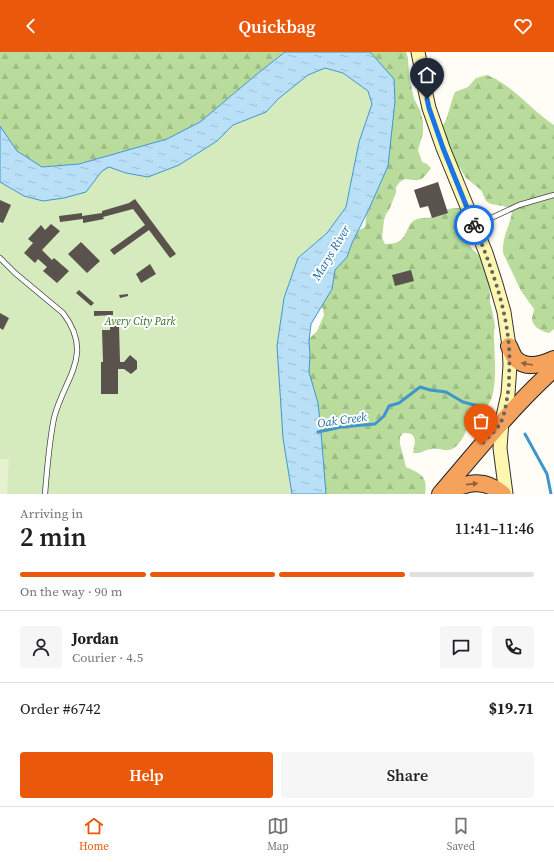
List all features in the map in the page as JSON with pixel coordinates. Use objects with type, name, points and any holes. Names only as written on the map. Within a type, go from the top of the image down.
[{"type":"highway","points":[[509,346],[516,360],[525,365],[537,365],[554,359]]},
{"type":"highway","points":[[440,494],[502,421],[538,383],[554,369]]},
{"type":"highway","points":[[440,494],[467,484],[478,483],[491,486],[504,494]]},
{"type":"street","points":[[418,52],[429,108],[443,148],[486,253],[504,312],[510,365],[508,394],[502,421],[500,448],[504,494]]},
{"type":"lane","points":[[475,226],[519,205],[554,195]]},
{"type":"lane","points":[[0,258],[15,273],[63,313],[68,320],[76,342],[76,363],[55,416],[50,439],[46,494]]},
{"type":"green space","points":[[0,52],[285,52],[200,122],[167,139],[79,164],[42,167],[17,151],[0,126]]},
{"type":"green space","points":[[368,52],[406,52],[414,99],[420,110],[423,121],[423,133],[418,150],[422,162],[431,168],[420,180],[405,179],[396,187],[396,193],[384,220],[382,238],[385,244],[399,241],[403,238],[409,226],[415,220],[438,215],[444,210],[461,208],[469,218],[464,234],[466,240],[473,250],[487,262],[489,268],[490,302],[495,326],[495,378],[493,393],[490,401],[482,412],[476,414],[471,420],[458,445],[449,450],[433,449],[413,453],[415,442],[413,436],[408,433],[403,433],[400,437],[400,444],[406,467],[422,476],[426,488],[425,494],[318,494],[302,365],[309,339],[317,331],[324,315],[323,309],[317,300],[325,273],[350,235],[365,227],[369,192]]},
{"type":"green space","name":"Avery City Park","points":[[325,68],[343,73],[368,91],[372,104],[359,142],[346,207],[327,233],[298,258],[284,298],[277,346],[283,438],[292,494],[0,494],[0,182],[24,196],[86,192],[102,170],[109,167],[126,173],[148,177],[179,165],[217,141],[233,125],[266,112],[278,99],[308,75]]},
{"type":"green space","points":[[487,75],[506,86],[554,125],[554,329],[549,333],[536,327],[532,322],[534,309],[521,291],[503,253],[505,237],[512,213],[509,208],[491,204],[486,201],[481,190],[466,178],[452,159],[440,130],[446,120],[455,92],[468,87],[476,78]]},
{"type":"green space","points":[[0,459],[9,459],[7,494],[0,494]]},
{"type":"water","name":"Marys River","points":[[285,52],[370,52],[394,79],[395,101],[388,166],[347,257],[335,270],[332,289],[311,324],[309,341],[309,372],[318,403],[326,494],[292,494],[283,438],[277,346],[284,298],[298,258],[327,233],[346,207],[359,142],[372,104],[368,91],[343,73],[325,68],[308,75],[278,99],[266,112],[233,125],[217,141],[179,165],[148,177],[126,173],[109,167],[102,171],[86,192],[64,198],[43,201],[24,196],[0,182],[0,126],[17,151],[42,167],[79,164],[167,139],[200,122]]},
{"type":"building","points":[[438,182],[448,213],[432,218],[428,206],[420,208],[414,190]]},
{"type":"building","points":[[135,199],[176,254],[170,258],[149,230],[114,255],[110,250],[145,225],[133,209],[103,217],[104,219],[83,223],[83,219],[60,222],[59,216],[82,213],[82,216],[102,213],[102,211],[129,203]]},
{"type":"building","points":[[0,200],[11,205],[3,223],[0,222]]},
{"type":"building","points":[[51,224],[60,231],[42,250],[52,260],[54,258],[69,271],[57,283],[43,271],[47,267],[38,259],[35,263],[24,253],[33,243],[28,239],[41,225],[45,230]]},
{"type":"building","points":[[81,242],[100,261],[87,273],[68,254]]},
{"type":"building","points":[[150,264],[156,274],[141,283],[136,274]]},
{"type":"building","points":[[411,270],[414,281],[395,286],[392,275]]},
{"type":"building","points":[[79,290],[94,303],[91,306],[76,293]]},
{"type":"building","points":[[128,294],[128,296],[120,298],[119,295]]},
{"type":"building","points":[[94,311],[113,311],[113,315],[94,316]]},
{"type":"building","points":[[0,313],[9,318],[3,330],[0,328]]},
{"type":"building","points":[[110,325],[119,325],[120,362],[124,362],[130,355],[137,361],[137,369],[131,374],[124,369],[118,369],[118,394],[101,394],[101,362],[103,362],[102,330],[110,330]]},
{"type":"waterway","name":"Oak Creek","points":[[318,432],[341,427],[375,424],[384,416],[389,406],[399,403],[420,387],[446,392],[463,402],[482,407]]},
{"type":"waterway","name":"Oak Creek","points":[[525,434],[547,474],[551,494]]},
{"type":"way so far","points":[[474,225],[486,253],[504,312],[510,365],[508,394],[502,421],[481,445]]},
{"type":"route","points":[[427,99],[443,148],[474,225]]}]
